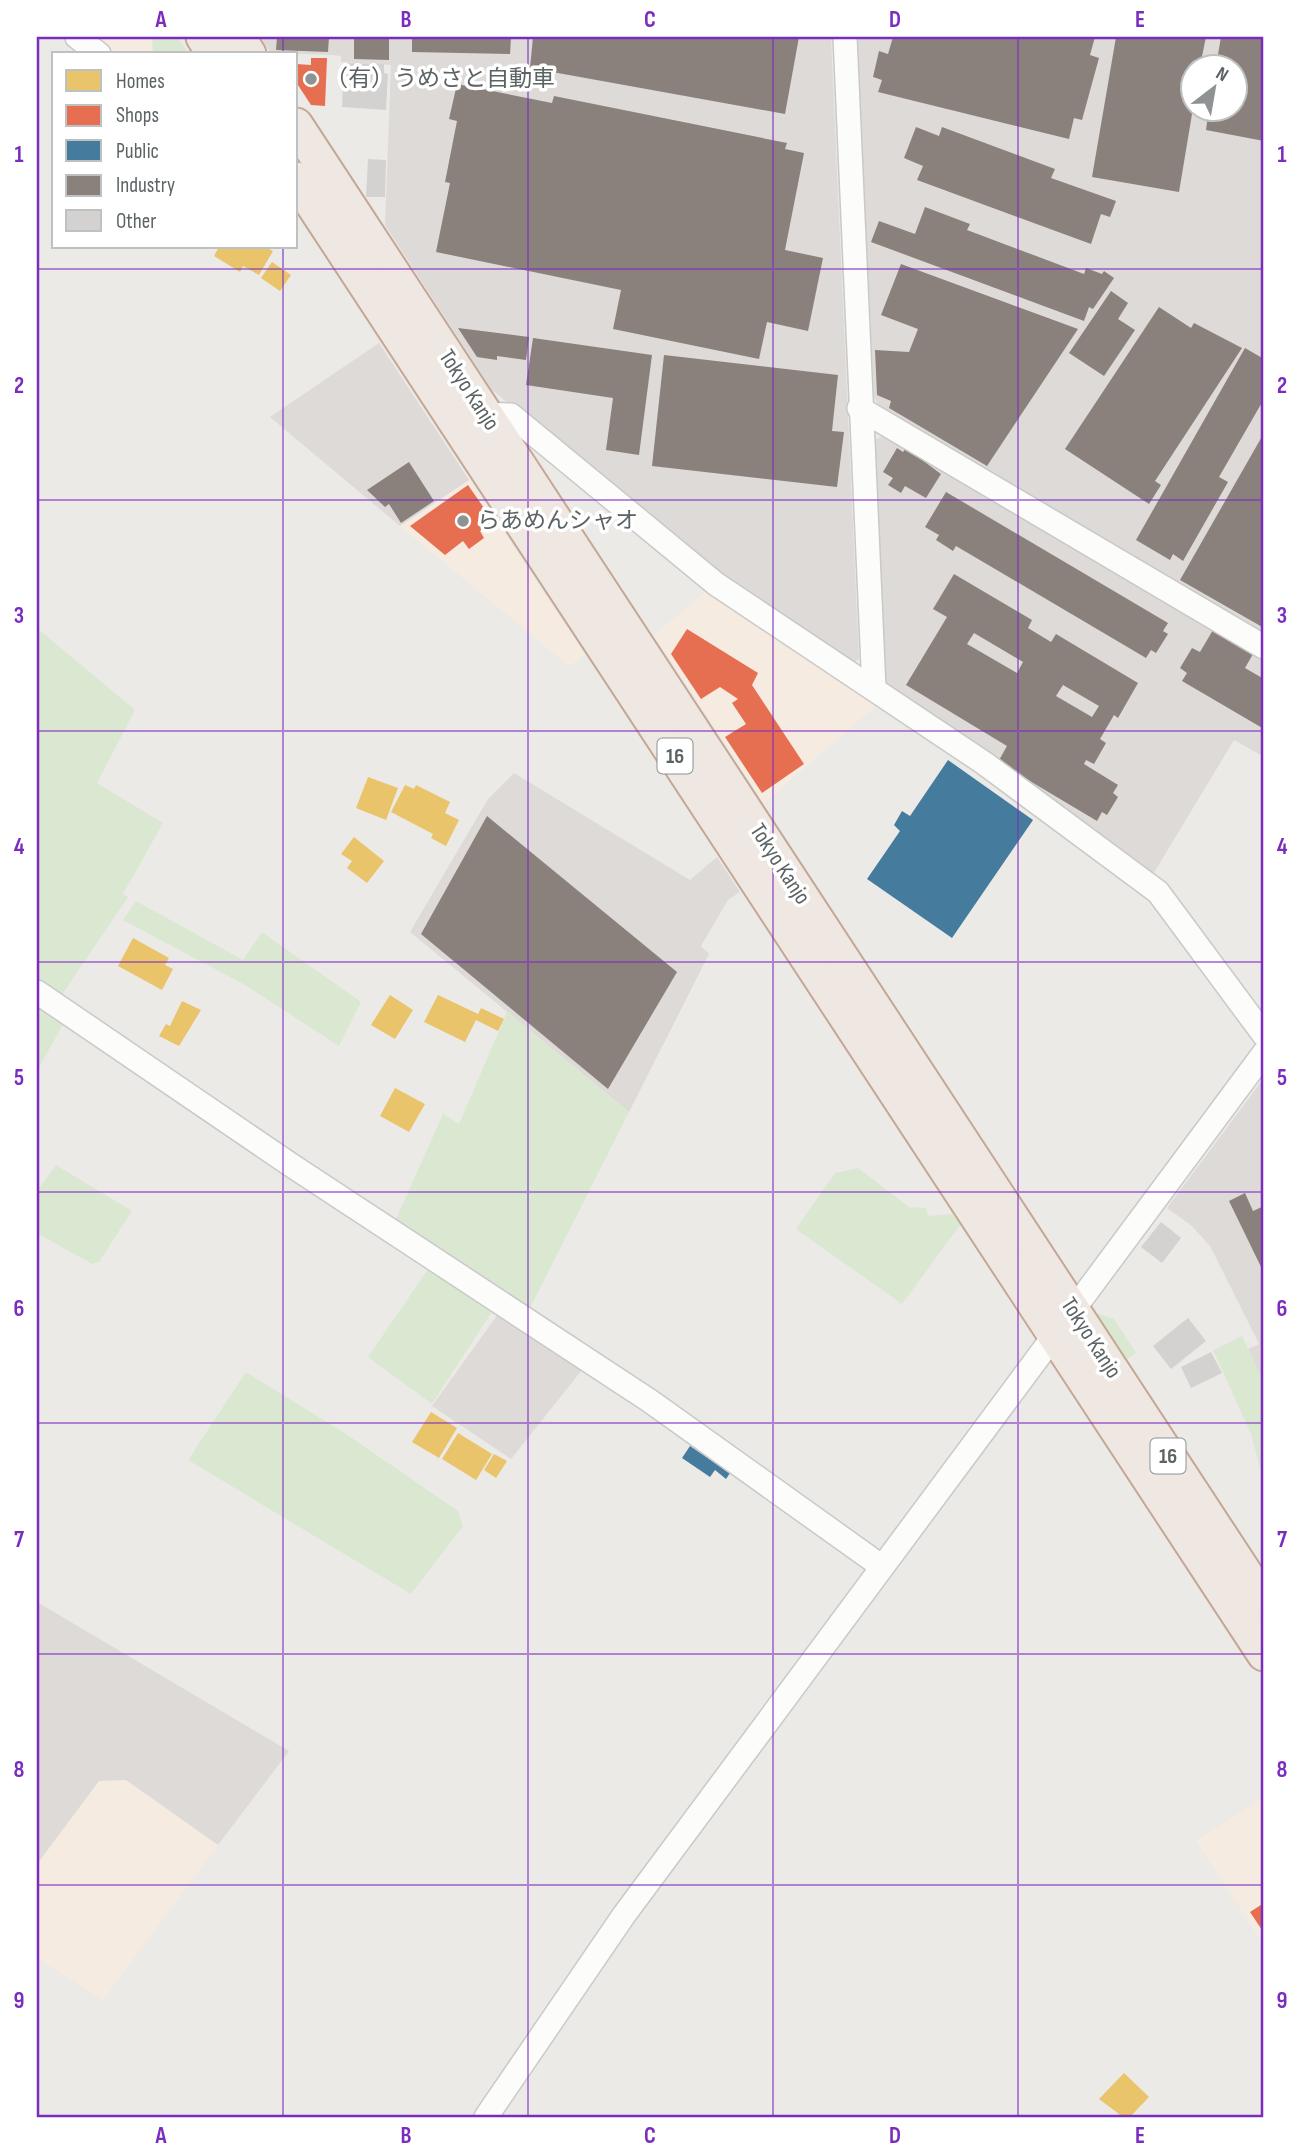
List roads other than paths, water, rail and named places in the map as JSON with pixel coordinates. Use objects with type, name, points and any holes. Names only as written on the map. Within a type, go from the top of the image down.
[{"type":"highway","points":[[203,37],[213,52]]},
{"type":"highway","points":[[238,37],[248,52]]},
{"type":"highway","name":"Tokyo Kanjo","points":[[298,136],[308,191],[1063,1322],[1264,1602]]},
{"type":"highway","name":"Tokyo Kanjo","points":[[308,191],[484,414],[1063,1322],[1264,1654]]},
{"type":"street","points":[[77,37],[96,52]]},
{"type":"street","points":[[845,37],[859,408],[874,689]]},
{"type":"street","points":[[859,408],[1264,647]]},
{"type":"street","points":[[484,414],[510,415],[716,584],[984,762],[1158,892],[1264,1035]]},
{"type":"street","points":[[37,992],[291,1166],[650,1401],[881,1566]]},
{"type":"street","points":[[486,2117],[624,1915],[1264,1053]]},
{"type":"place","name":"（有）うめさと自動車","points":[[311,79]]},
{"type":"place","name":"らあめんシャオ","points":[[463,521]]}]
